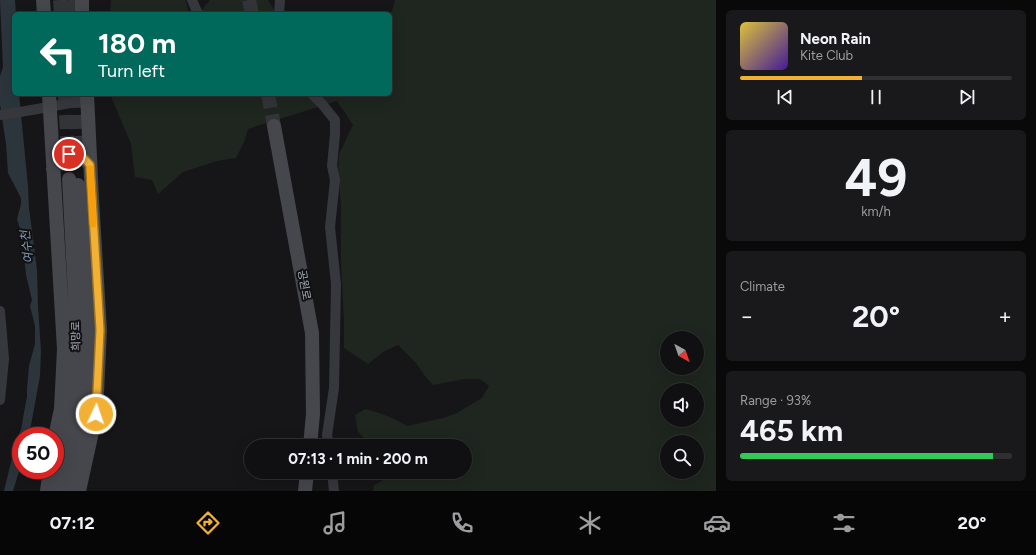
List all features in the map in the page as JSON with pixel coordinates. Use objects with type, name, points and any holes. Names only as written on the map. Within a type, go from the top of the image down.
[{"type":"main road","points":[[43,0],[44,12]]},
{"type":"main road","points":[[82,0],[82,12]]},
{"type":"main road","points":[[79,491],[96,414],[100,330],[87,97]]},
{"type":"main road","points":[[46,103],[53,170],[64,349],[61,408],[57,427]]},
{"type":"main road","name":"공원로","points":[[274,126],[312,333],[313,414],[311,439]]},
{"type":"main road","points":[[53,170],[59,160],[69,154],[77,153],[90,165]]},
{"type":"main road","name":"희망로","points":[[56,491],[67,451],[76,358],[73,179],[87,315],[88,359],[85,406],[78,453],[69,491]]},
{"type":"main road","points":[[47,491],[49,479]]},
{"type":"main road","points":[[305,491],[306,479]]},
{"type":"street","points":[[192,0],[197,12]]},
{"type":"street","points":[[279,12],[280,0]]},
{"type":"street","points":[[314,96],[335,120],[332,166],[335,180],[330,227],[336,284],[334,388],[327,435],[328,439]]},
{"type":"street","points":[[0,115],[46,103],[87,97]]},
{"type":"street","points":[[0,311],[4,359],[0,400]]},
{"type":"street","points":[[333,479],[334,491]]},
{"type":"shaded area","points":[[111,0],[186,0],[189,12],[110,12]]},
{"type":"shaded area","points":[[210,0],[268,0],[276,12],[200,12]]},
{"type":"shaded area","points":[[395,0],[716,0],[716,491],[373,491],[374,485],[384,479],[472,479],[472,439],[365,439],[358,432],[355,415],[365,409],[387,416],[407,426],[443,418],[457,413],[482,398],[489,386],[480,379],[464,379],[433,385],[416,363],[398,345],[383,352],[368,364],[344,348],[341,205],[338,171],[339,154],[353,125],[337,101],[248,129],[245,140],[236,158],[217,161],[183,172],[158,194],[152,180],[135,177],[131,144],[111,96],[392,96],[392,12],[391,12]]},
{"type":"water","points":[[0,0],[15,0],[16,12],[12,12],[12,96],[19,96],[29,208],[37,270],[41,351],[40,376],[31,427],[22,427],[27,413],[29,366],[35,344],[35,326],[30,306],[32,300],[26,275],[24,253],[25,240],[17,219],[21,198],[8,173],[6,144],[0,104],[0,76],[3,67]]},
{"type":"water","points":[[12,458],[12,479],[17,479],[13,491],[4,491]]},
{"type":"waterway","name":"여수천","points":[[23,427],[28,399]]},
{"type":"tunnel","points":[[60,0],[61,12]]},
{"type":"tunnel","points":[[71,0],[72,12]]},
{"type":"tunnel","points":[[249,0],[252,12]]},
{"type":"tunnel","points":[[65,96],[69,179]]},
{"type":"tunnel","points":[[75,96],[78,164]]},
{"type":"tunnel","points":[[268,96],[274,126]]},
{"type":"slow traffic","points":[[90,169],[93,224]]},
{"type":"route","points":[[69,154],[77,153],[90,165],[100,330],[96,414]]}]
